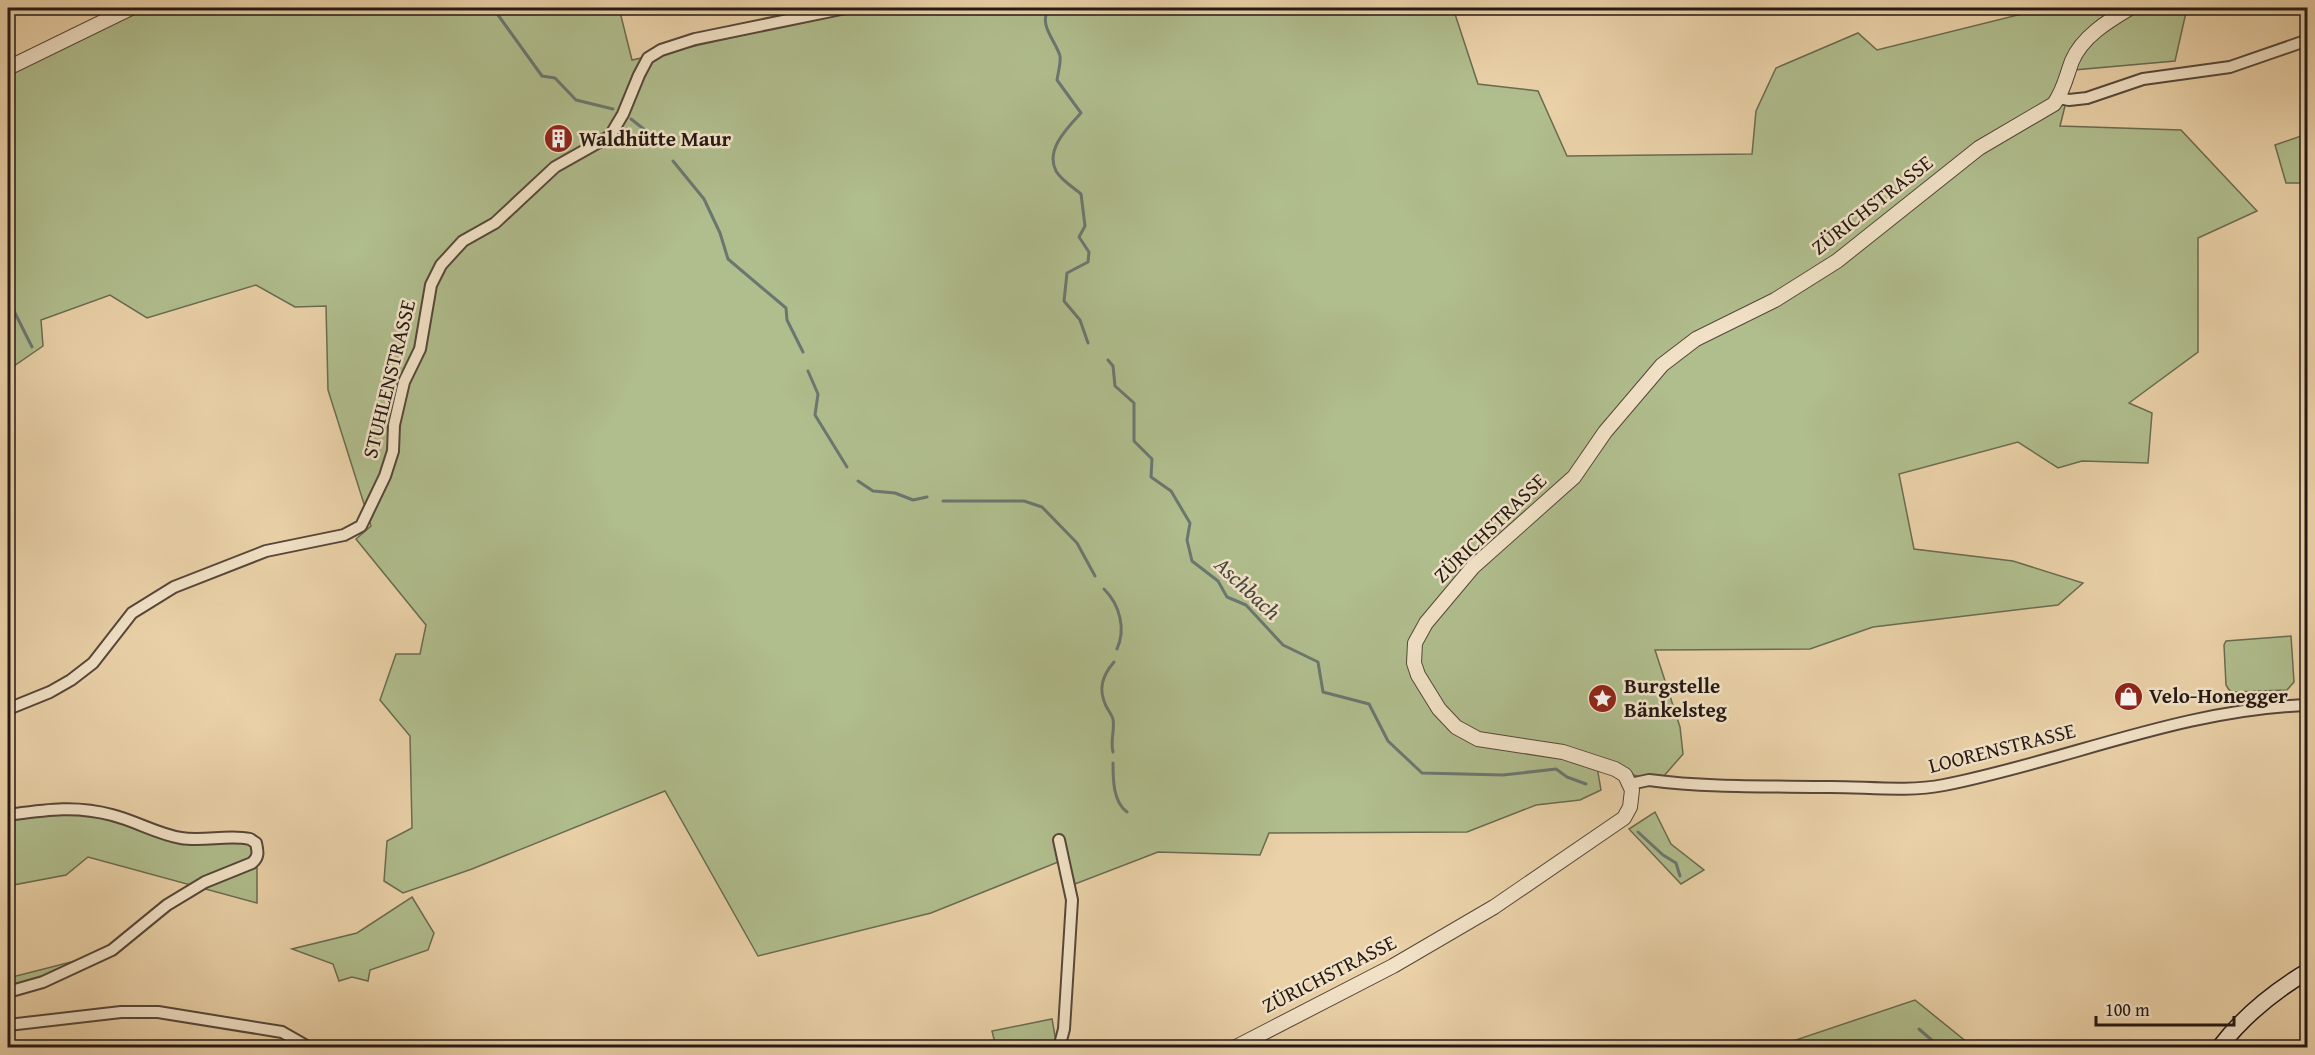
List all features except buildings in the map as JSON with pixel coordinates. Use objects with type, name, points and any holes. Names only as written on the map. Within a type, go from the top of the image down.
[{"type":"main road","points":[[2218,1047],[2257,1005],[2307,970]]},
{"type":"street","points":[[8,68],[131,8]]},
{"type":"street","name":"STUHLENSTRASSE","points":[[8,709],[50,692],[71,680],[93,663],[132,613],[174,587],[266,551],[344,535],[361,526],[385,476],[393,451],[394,425],[405,382],[420,349],[431,285],[441,265],[463,241],[495,223],[555,166],[610,136],[623,114],[648,58],[661,50],[695,39],[846,8]]},
{"type":"street","points":[[2130,8],[2109,21],[2083,43],[2073,60],[2066,86],[2059,98],[2069,100],[2087,98],[2143,79],[2230,67],[2307,40]]},
{"type":"street","name":"ZÜRICHSTRASSE","points":[[1234,1047],[1393,966],[1494,907],[1624,818],[1629,811],[1632,796],[1630,784],[1625,775],[1616,769],[1563,752],[1478,739],[1456,727],[1439,709],[1418,675],[1414,663],[1414,643],[1426,623],[1473,567],[1574,477],[1605,432],[1662,366],[1696,339],[1775,300],[1837,261],[1979,148],[2054,104],[2059,98]]},
{"type":"street","name":"LOORENSTRASSE","points":[[1630,784],[1649,780],[1800,786],[1911,788],[1941,786],[1983,777],[2169,725],[2221,715],[2307,705]]},
{"type":"street","points":[[8,815],[82,808],[113,815],[166,836],[203,840],[250,839],[256,843],[258,851],[257,859],[252,863],[205,882],[167,905],[112,950],[43,982],[8,992]]},
{"type":"street","points":[[1059,840],[1072,900],[1064,1029],[1059,1047]]},
{"type":"street","points":[[8,1025],[121,1012],[158,1012],[282,1032],[310,1047]]},
{"type":"green space","points":[[132,8],[619,8],[632,60],[865,8],[1453,8],[1478,84],[1538,91],[1567,156],[1752,154],[1756,111],[1776,68],[1858,33],[1877,50],[2046,8],[2187,8],[2175,61],[2074,70],[2060,126],[2181,130],[2257,211],[2198,238],[2198,352],[2129,403],[2152,413],[2148,463],[2082,461],[2058,468],[2018,442],[1899,474],[1914,549],[2013,561],[2083,583],[2058,605],[1873,627],[1810,649],[1655,650],[1680,727],[1683,754],[1663,777],[1642,778],[1596,761],[1601,790],[1580,800],[1536,805],[1467,832],[1269,833],[1260,855],[1158,852],[1075,884],[1068,858],[931,913],[758,956],[665,791],[472,869],[403,893],[384,881],[387,841],[412,828],[410,736],[380,700],[396,654],[420,654],[426,625],[356,539],[371,526],[328,390],[326,306],[295,307],[256,285],[147,318],[110,295],[41,320],[43,346],[8,370],[8,70]]},
{"type":"green space","points":[[2307,134],[2307,183],[2286,183],[2275,145]]},
{"type":"green space","points":[[2291,636],[2294,682],[2287,690],[2234,692],[2229,690],[2226,685],[2224,645],[2226,641]]},
{"type":"green space","points":[[66,808],[166,836],[250,839],[257,859],[257,903],[88,857],[66,875],[8,886],[8,815]]},
{"type":"green space","points":[[1655,812],[1671,844],[1704,870],[1681,884],[1629,829]]},
{"type":"green space","points":[[412,897],[434,933],[428,950],[370,970],[368,981],[352,977],[339,981],[333,964],[292,949],[357,933]]},
{"type":"green space","points":[[79,960],[8,993],[8,978]]},
{"type":"green space","points":[[1915,1000],[1973,1047],[1775,1047]]},
{"type":"green space","points":[[1052,1019],[1057,1047],[996,1047],[992,1031]]},
{"type":"waterway","points":[[493,8],[542,76],[555,78],[576,100],[613,109]]},
{"type":"waterway","name":"Aschbach","points":[[1048,8],[1045,21],[1060,56],[1057,80],[1081,113],[1055,147],[1053,163],[1061,178],[1081,194],[1085,226],[1079,237],[1089,252],[1088,262],[1067,273],[1064,301],[1080,320],[1088,343]]},
{"type":"waterway","points":[[631,119],[663,144]]},
{"type":"waterway","points":[[673,161],[704,199],[720,233],[728,259],[786,308],[787,320],[803,352]]},
{"type":"waterway","points":[[8,299],[32,347]]},
{"type":"waterway","name":"Aschbach","points":[[1108,360],[1113,366],[1115,386],[1134,403],[1134,441],[1152,459],[1151,477],[1171,491],[1190,523],[1187,540],[1192,561],[1218,581],[1227,597],[1246,605],[1283,645],[1318,662],[1323,692],[1369,704],[1388,741],[1422,773],[1503,775],[1556,769],[1567,777],[1586,784]]},
{"type":"waterway","points":[[808,371],[818,394],[815,415],[847,467]]},
{"type":"waterway","points":[[858,481],[873,491],[895,493],[913,500],[927,497]]},
{"type":"waterway","points":[[943,501],[1024,501],[1042,507],[1077,543],[1095,576]]},
{"type":"waterway","points":[[1104,589],[1114,602],[1120,618],[1121,633],[1117,649]]},
{"type":"waterway","points":[[1113,752],[1113,719],[1106,706],[1102,688],[1104,678],[1114,662]]},
{"type":"waterway","points":[[1113,763],[1116,796],[1122,808],[1127,812]]},
{"type":"waterway","name":"Aschbach","points":[[1638,832],[1663,855],[1676,863],[1680,876]]},
{"type":"waterway","points":[[1919,1029],[1935,1043],[1960,1048]]},
{"type":"place","name":"Waldhütte Maur","points":[[558,139]]},
{"type":"place","name":"Velo-Honegger","points":[[2128,696]]},
{"type":"place","name":"Burgstelle Bänkelsteg","points":[[1603,698]]}]
